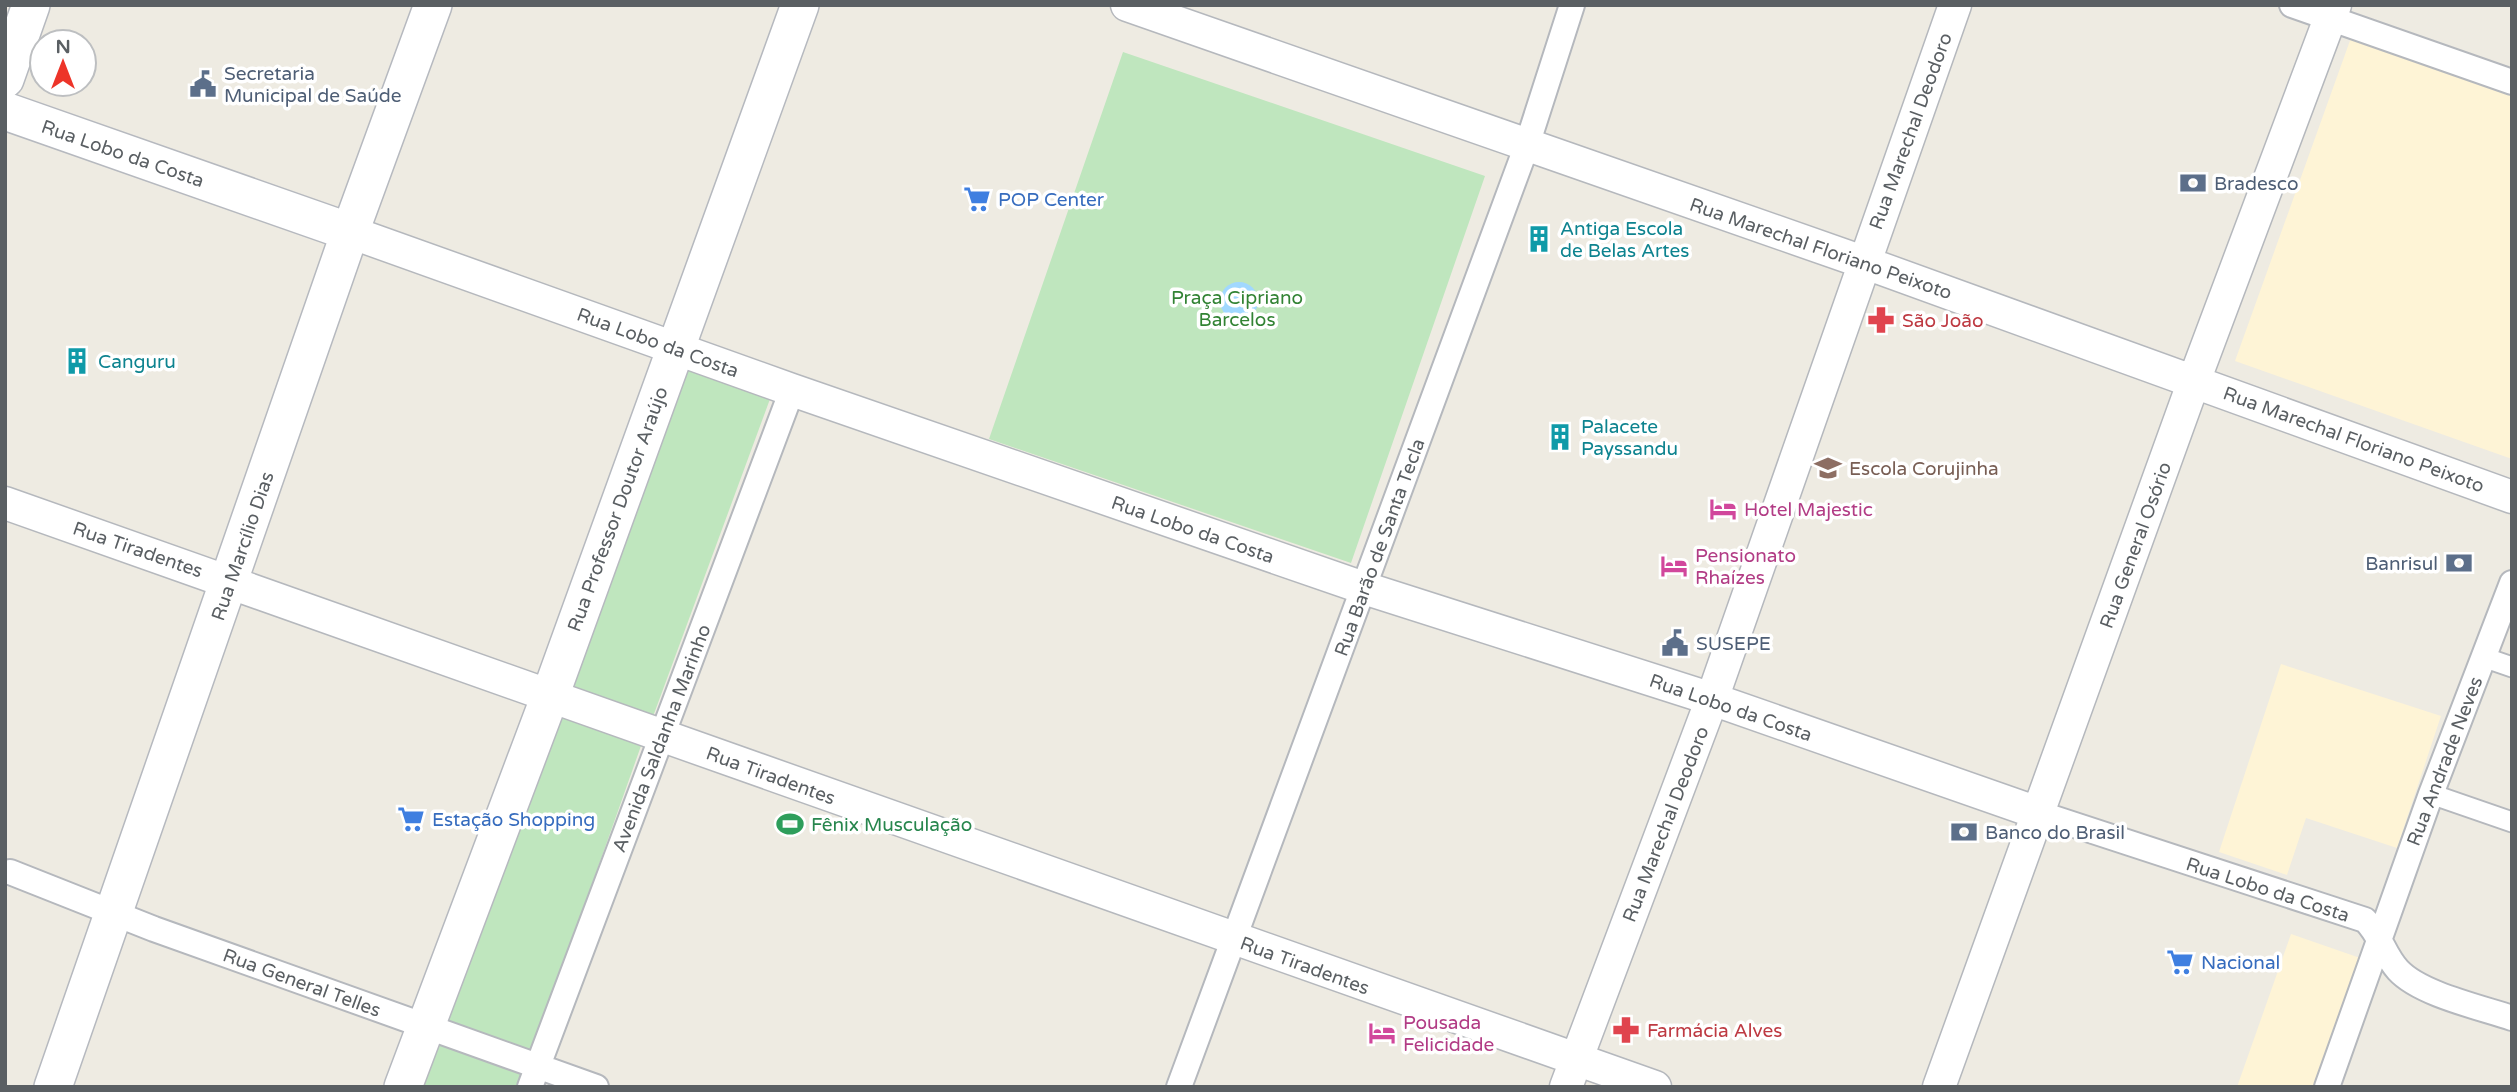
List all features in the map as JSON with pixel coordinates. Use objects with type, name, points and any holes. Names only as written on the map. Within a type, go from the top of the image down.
[{"type":"main road","points":[[5,79],[31,5]]},
{"type":"main road","name":"Rua Marcílio Dias","points":[[53,1087],[351,232],[433,5]]},
{"type":"main road","name":"Rua Professor Doutor Araújo","points":[[550,696],[800,5]]},
{"type":"main road","name":"Rua Lobo da Costa","points":[[5,111],[351,232]]},
{"type":"main road","points":[[403,1087],[550,696]]},
{"type":"street","name":"Rua Marechal Floriano Peixoto","points":[[1127,5],[1194,16],[1527,145],[1863,262],[2512,498]]},
{"type":"street","name":"Rua Barão de Santa Tecla","points":[[1179,1087],[1527,145],[1572,5]]},
{"type":"street","name":"Rua Marechal Deodoro","points":[[1571,1074],[1712,699],[1955,5]]},
{"type":"street","points":[[2292,5],[2333,12],[2512,82]]},
{"type":"street","name":"Rua General Osório","points":[[1939,1087],[2194,381],[2333,12]]},
{"type":"street","name":"Rua Lobo da Costa","points":[[351,232],[792,390],[1364,588],[1712,699],[2038,813],[2365,920],[2395,968],[2410,982],[2512,1018]]},
{"type":"street","name":"Avenida Saldanha Marinho","points":[[534,1076],[792,390]]},
{"type":"street","name":"Rua Tiradentes","points":[[5,503],[1233,939],[1571,1074],[1655,1087]]},
{"type":"street","name":"Rua Andrade Neves","points":[[2328,1087],[2431,794],[2512,583]]},
{"type":"street","points":[[2483,657],[2512,667]]},
{"type":"street","points":[[2431,794],[2512,822]]},
{"type":"street","name":"Rua General Telles","points":[[10,872],[426,1027],[534,1076],[596,1087]]},
{"type":"shaded area","points":[[2352,35],[2512,92],[2512,459],[2235,361]]},
{"type":"shaded area","points":[[2281,664],[2441,716],[2397,848],[2306,818],[2287,875],[2219,852]]},
{"type":"shaded area","points":[[2291,934],[2363,959],[2317,1087],[2237,1087]]},
{"type":"green space","name":"Praça Cipriano Barcelos","points":[[1123,52],[1485,176],[1351,563],[989,439]]},
{"type":"green space","points":[[684,369],[770,399],[651,722],[562,689]]},
{"type":"green space","points":[[554,712],[642,743],[532,1054],[439,1021]]},
{"type":"green space","points":[[431,1037],[525,1073],[519,1087],[412,1087]]},
{"type":"water","points":[[1239,282],[1253,287],[1258,301],[1253,315],[1239,320],[1225,315],[1220,301],[1225,287]]},
{"type":"place","name":"Secretaria Municipal de Saúde","points":[[203,84]]},
{"type":"place","name":"Bradesco","points":[[2193,183]]},
{"type":"place","name":"POP Center","points":[[977,199]]},
{"type":"place","name":"Antiga Escola de Belas Artes","points":[[1539,239]]},
{"type":"place","name":"São João","points":[[1881,320]]},
{"type":"place","name":"Canguru","points":[[77,361]]},
{"type":"place","name":"Palacete Payssandu","points":[[1560,437]]},
{"type":"place","name":"Escola Corujinha","points":[[1828,468]]},
{"type":"place","name":"Hotel Majestic","points":[[1723,509]]},
{"type":"place","name":"Banrisul","points":[[2459,563]]},
{"type":"place","name":"Pensionato Rhaízes","points":[[1674,566]]},
{"type":"place","name":"SUSEPE","points":[[1675,643]]},
{"type":"place","name":"Estação Shopping","points":[[411,819]]},
{"type":"place","name":"Fênix Musculação","points":[[790,824]]},
{"type":"place","name":"Banco do Brasil","points":[[1964,832]]},
{"type":"place","name":"Nacional","points":[[2180,962]]},
{"type":"place","name":"Farmácia Alves","points":[[1626,1030]]},
{"type":"place","name":"Pousada Felicidade","points":[[1382,1033]]}]
